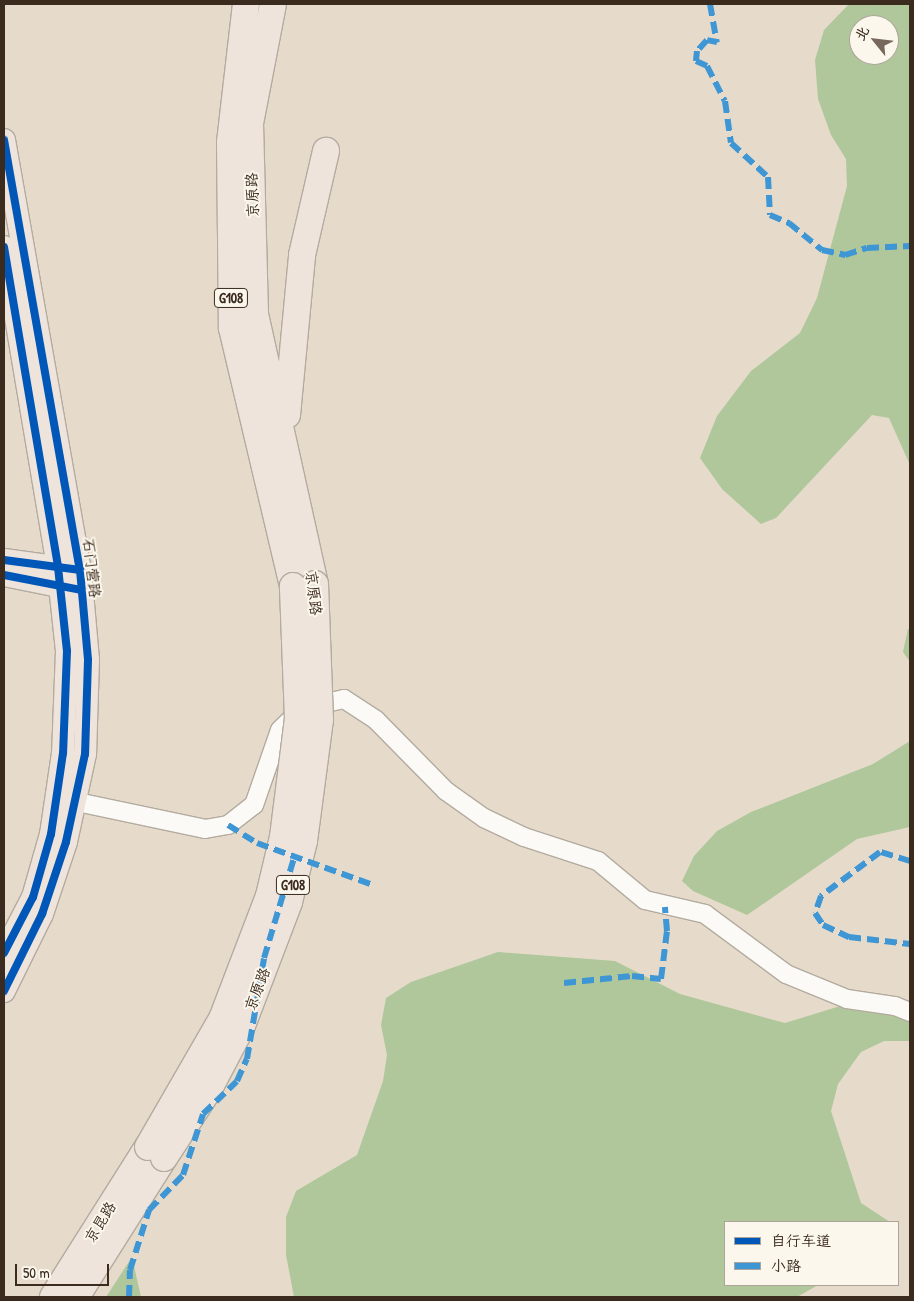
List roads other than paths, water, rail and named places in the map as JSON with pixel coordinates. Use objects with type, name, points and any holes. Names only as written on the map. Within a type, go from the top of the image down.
[{"type":"highway","name":"京原路","points":[[246,4],[230,142],[232,328],[304,585]]},
{"type":"highway","name":"京原路","points":[[156,1153],[222,1019],[269,896],[283,837],[298,719],[304,585],[288,466],[255,314],[250,122],[273,4]]},
{"type":"highway","points":[[288,466],[287,399],[293,322],[326,151]]},
{"type":"highway","name":"京昆路","points":[[53,1297],[156,1153]]},
{"type":"highway","name":"京昆路","points":[[76,1297],[156,1153]]},
{"type":"main road","name":"石门营路","points":[[4,140],[87,703],[85,754],[33,897],[4,953]]},
{"type":"main road","name":"石门营路","points":[[4,247],[70,578]]},
{"type":"main road","points":[[4,560],[70,578]]},
{"type":"main road","points":[[4,575],[70,578]]},
{"type":"main road","name":"石门营路","points":[[4,991],[42,914],[67,800]]},
{"type":"street","points":[[67,800],[205,829],[228,825],[254,806],[280,730],[303,708],[344,699],[376,720],[446,791],[484,818],[524,838],[598,861],[645,900],[705,914],[786,974],[847,999],[895,1006],[910,1012]]}]
